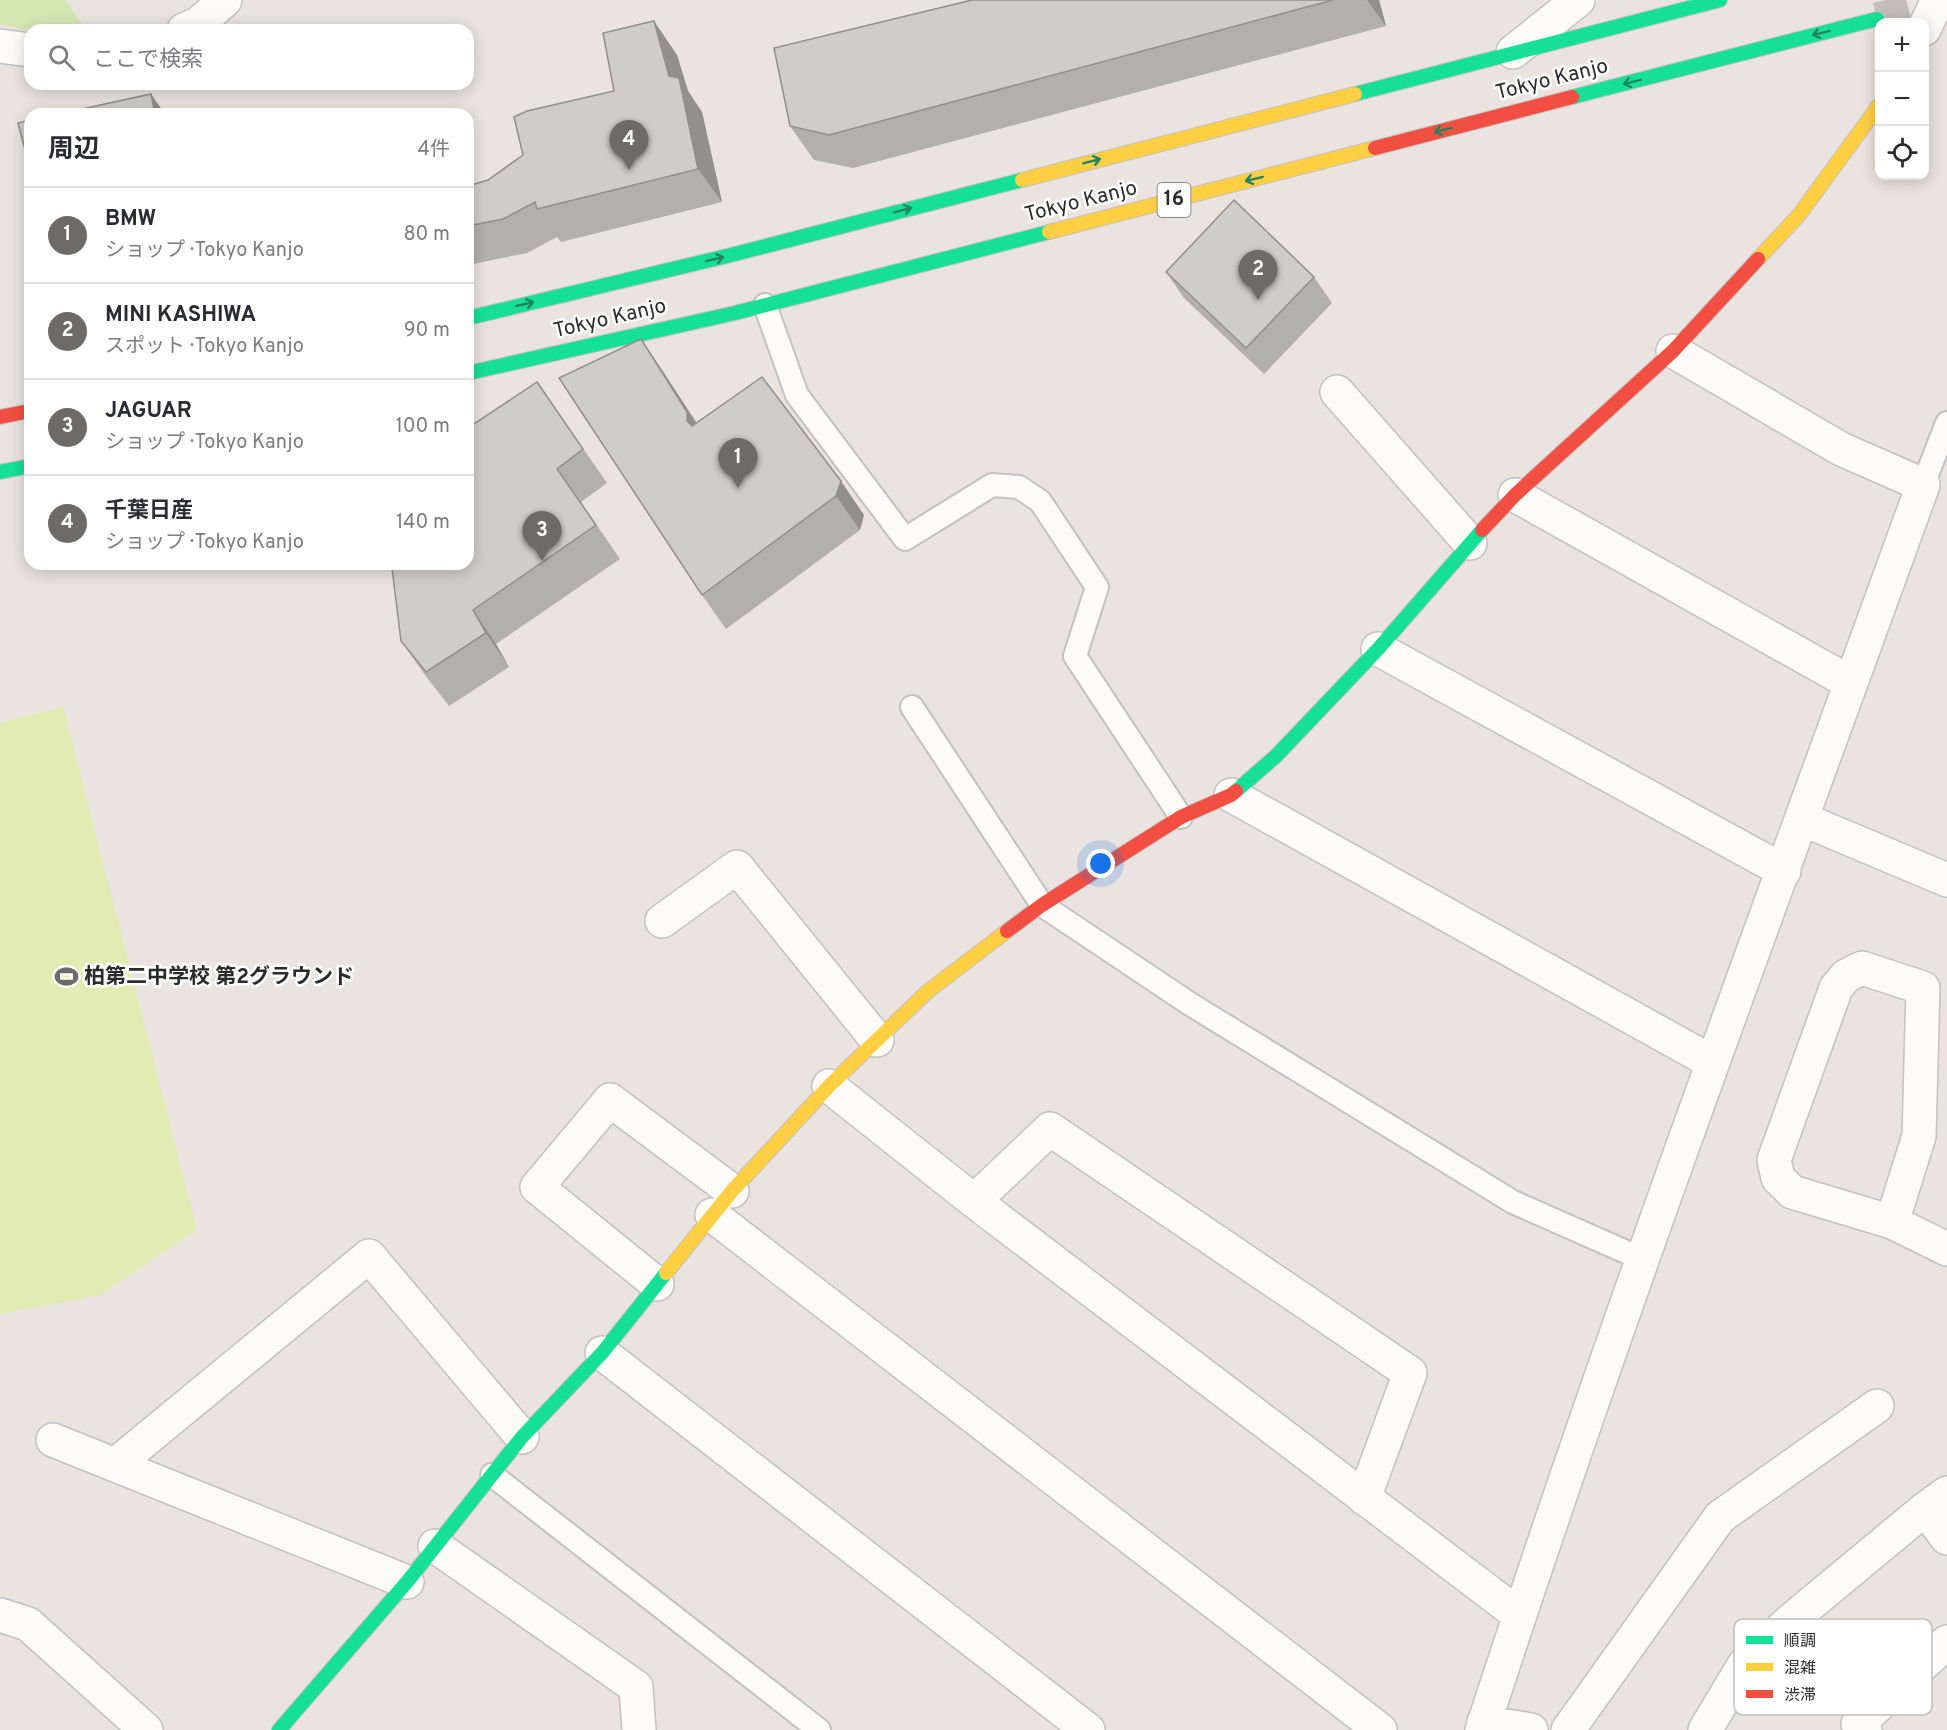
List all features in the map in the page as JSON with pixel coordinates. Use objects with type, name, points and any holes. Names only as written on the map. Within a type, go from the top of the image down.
[{"type":"main road","name":"Tokyo Kanjo","points":[[474,317],[727,256],[1720,0]]},
{"type":"main road","name":"Tokyo Kanjo","points":[[474,371],[765,305],[1875,20]]},
{"type":"main road","points":[[279,1730],[407,1582],[522,1437],[602,1353],[722,1203],[829,1086],[927,992],[1042,905],[1181,817],[1231,795],[1276,756],[1378,649],[1515,495],[1673,351],[1799,215],[1875,111]]},
{"type":"main road","points":[[0,417],[24,412]]},
{"type":"main road","points":[[0,472],[24,467]]},
{"type":"street","points":[[198,24],[225,0]]},
{"type":"street","points":[[1513,52],[1578,0]]},
{"type":"street","points":[[1929,19],[1938,0]]},
{"type":"street","points":[[0,46],[24,49]]},
{"type":"street","points":[[1531,1730],[1483,1726],[1642,1259],[1923,485],[1841,449],[1673,351]]},
{"type":"street","points":[[1336,392],[1470,543]]},
{"type":"street","points":[[1515,495],[1851,683]]},
{"type":"street","points":[[1378,649],[1784,871]]},
{"type":"street","points":[[1231,795],[1712,1062]]},
{"type":"street","points":[[1802,819],[1947,880]]},
{"type":"street","points":[[662,921],[737,867],[877,1040]]},
{"type":"street","points":[[1892,1222],[1919,1136],[1923,988],[1862,968],[1846,976],[1836,988],[1774,1160],[1778,1179],[1792,1192],[1892,1222],[1947,1249]]},
{"type":"street","points":[[829,1086],[974,1201],[1519,1615]]},
{"type":"street","points":[[657,1284],[537,1187],[610,1100],[722,1203],[1380,1730]]},
{"type":"street","points":[[974,1201],[1050,1130],[1410,1373],[1364,1498]]},
{"type":"street","points":[[115,1465],[369,1256],[522,1437]]},
{"type":"street","points":[[602,1353],[1088,1730]]},
{"type":"street","points":[[1568,1730],[1720,1517],[1877,1406]]},
{"type":"street","points":[[53,1440],[407,1582]]},
{"type":"street","points":[[1792,1619],[1936,1501],[1947,1538]]},
{"type":"street","points":[[435,1546],[636,1687],[639,1730]]},
{"type":"street","points":[[0,1615],[28,1624],[146,1730]]},
{"type":"street","points":[[1932,1656],[1947,1642]]},
{"type":"street","points":[[1705,1730],[1734,1682]]},
{"type":"street","points":[[1865,1730],[1858,1724],[1868,1715]]},
{"type":"lane","points":[[765,305],[796,395],[905,539],[992,485],[1019,487],[1040,501],[1097,587],[1075,656],[1181,817]]},
{"type":"lane","points":[[1923,485],[1947,423]]},
{"type":"lane","points":[[912,707],[1042,905],[1190,1004],[1513,1202],[1642,1259]]},
{"type":"lane","points":[[492,1475],[819,1730]]},
{"type":"green space","points":[[0,0],[66,0],[82,24],[24,24],[24,29],[0,24]]},
{"type":"green space","name":"柏第二中学校 第2グラウンド","points":[[63,707],[197,1230],[100,1295],[0,1314],[0,723]]},
{"type":"building","points":[[972,0],[1333,0],[829,135],[790,126],[774,48]]},
{"type":"building","points":[[654,21],[669,76],[679,78],[698,169],[537,209],[535,202],[503,219],[474,225],[474,184],[488,180],[523,155],[514,117],[527,111],[614,91],[603,33]]},
{"type":"building","points":[[151,94],[154,108],[87,108]]},
{"type":"building","points":[[24,122],[24,146],[18,123]]},
{"type":"building","points":[[1234,200],[1314,277],[1246,348],[1166,272]]},
{"type":"building","points":[[641,339],[687,412],[687,421],[692,426],[762,377],[841,481],[836,496],[702,595],[559,378]]},
{"type":"building","points":[[537,382],[583,449],[557,469],[596,525],[473,610],[486,633],[426,672],[401,641],[392,570],[474,570],[474,424]]},
{"type":"tunnel","points":[[1881,18],[1947,1]]},
{"type":"traffic: fast","points":[[1355,94],[1720,0]]},
{"type":"traffic: fast","points":[[1572,97],[1875,20]]},
{"type":"traffic: fast","points":[[474,317],[727,256],[1022,180]]},
{"type":"traffic: fast","points":[[474,372],[735,313],[1049,232]]},
{"type":"traffic: fast","points":[[0,472],[24,467]]},
{"type":"traffic: fast","points":[[1236,791],[1276,756],[1378,649],[1482,530]]},
{"type":"traffic: fast","points":[[279,1730],[407,1582],[522,1437],[602,1353],[666,1273]]},
{"type":"traffic: slow","points":[[1022,180],[1355,94]]},
{"type":"traffic: slow","points":[[1758,259],[1799,215],[1875,111]]},
{"type":"traffic: slow","points":[[1049,232],[1375,148]]},
{"type":"traffic: slow","points":[[666,1273],[732,1191],[829,1086],[927,992],[1007,931]]},
{"type":"traffic: jam","points":[[1375,148],[1572,97]]},
{"type":"traffic: jam","points":[[1482,530],[1515,495],[1673,351],[1758,259]]},
{"type":"traffic: jam","points":[[0,417],[24,412]]},
{"type":"traffic: jam","points":[[1007,931],[1042,905],[1181,817],[1236,791]]},
{"type":"place","name":"千葉日産","points":[[629,170]]},
{"type":"place","name":"MINI KASHIWA","points":[[1258,300]]},
{"type":"place","name":"BMW","points":[[738,488]]},
{"type":"place","name":"JAGUAR","points":[[542,561]]},
{"type":"place","name":"柏第二中学校 第2グラウンド","points":[[66,977]]}]
